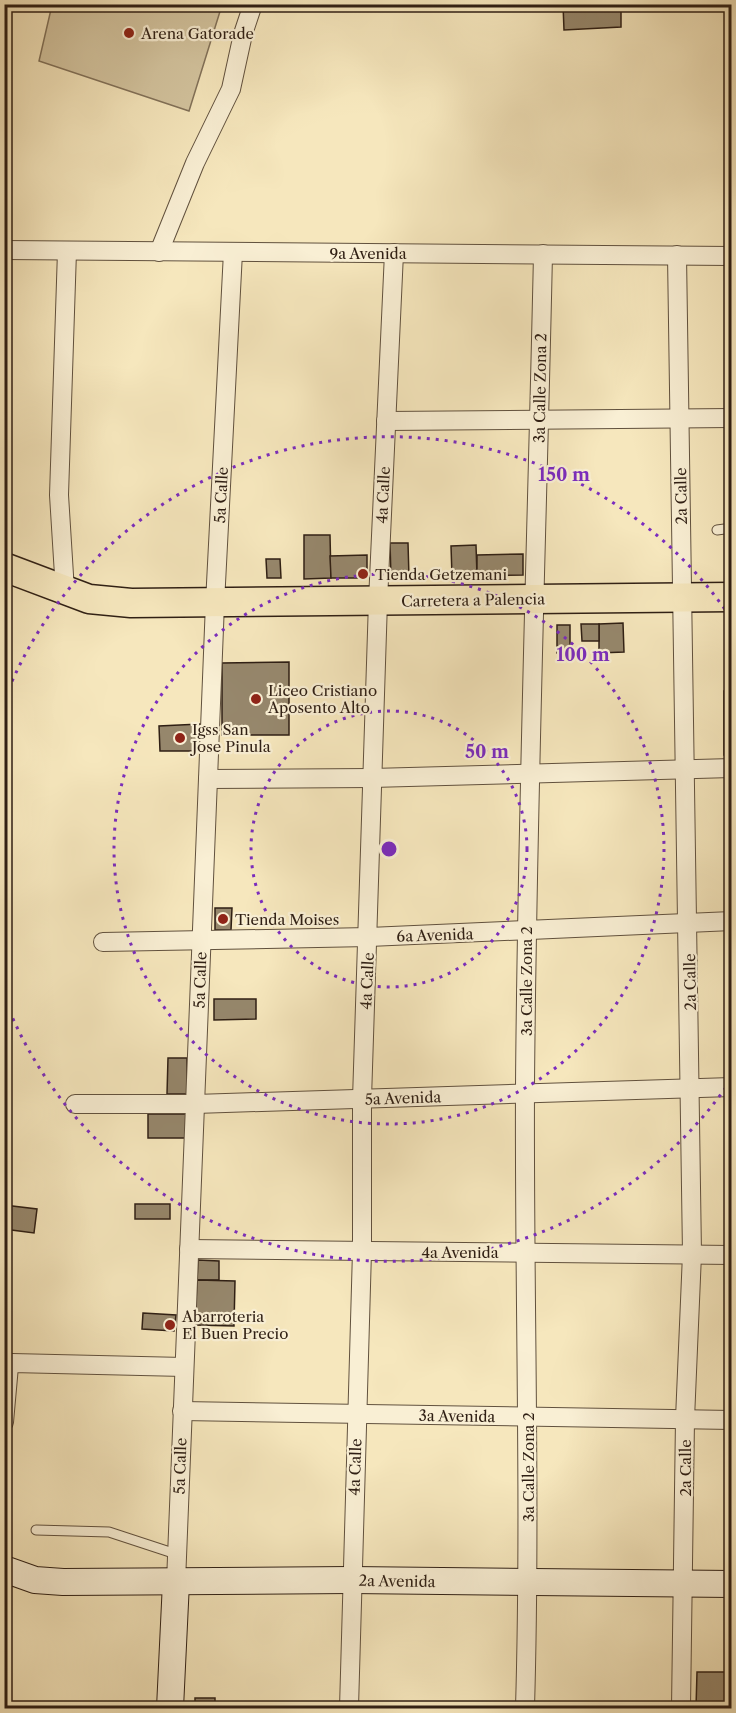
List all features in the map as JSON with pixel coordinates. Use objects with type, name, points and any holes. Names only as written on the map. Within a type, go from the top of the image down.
[{"type":"main road","name":"Carretera a Palencia","points":[[4,567],[89,599],[130,603],[732,597]]},
{"type":"street","points":[[159,252],[195,163],[231,89],[252,4]]},
{"type":"street","name":"9a Avenida","points":[[4,250],[732,256]]},
{"type":"street","points":[[65,591],[59,495],[67,251]]},
{"type":"street","name":"5a Calle","points":[[170,1708],[215,603],[233,252]]},
{"type":"street","name":"4a Calle","points":[[349,1708],[362,1251],[362,1099],[369,938],[378,601],[394,253]]},
{"type":"street","name":"3a Calle Zona 2","points":[[525,1708],[529,1582],[526,931],[528,772],[536,599],[543,254]]},
{"type":"street","name":"2a Calle","points":[[677,255],[684,769],[689,922],[692,1254],[685,1419],[685,1583],[681,1708]]},
{"type":"street","points":[[386,422],[732,418]]},
{"type":"street","points":[[208,779],[372,778],[732,768]]},
{"type":"street","name":"6a Avenida","points":[[103,942],[369,938],[732,921]]},
{"type":"street","name":"5a Avenida","points":[[75,1104],[195,1104],[732,1087]]},
{"type":"street","name":"4a Avenida","points":[[189,1249],[732,1255]]},
{"type":"street","points":[[4,1422],[9,1366],[12,1363],[184,1367]]},
{"type":"street","name":"3a Avenida","points":[[182,1411],[732,1420]]},
{"type":"street","name":"2a Avenida","points":[[4,1569],[35,1580],[63,1582],[351,1580],[732,1584]]},
{"type":"lane","points":[[717,530],[732,528]]},
{"type":"lane","points":[[36,1530],[110,1532],[176,1554]]},
{"type":"shaded area","name":"Arena Gatorade","points":[[52,5],[222,5],[189,111],[39,61]]},
{"type":"building","points":[[563,4],[621,4],[621,27],[564,30]]},
{"type":"building","points":[[304,535],[330,535],[331,578],[304,579]]},
{"type":"building","points":[[390,543],[408,543],[409,577],[391,578]]},
{"type":"building","points":[[476,545],[477,576],[452,576],[451,546]]},
{"type":"building","points":[[523,554],[523,575],[477,576],[477,555]]},
{"type":"building","points":[[367,555],[367,578],[331,578],[330,556]]},
{"type":"building","points":[[266,559],[280,559],[281,578],[267,578]]},
{"type":"building","points":[[623,623],[624,652],[599,653],[599,624]]},
{"type":"building","points":[[581,624],[599,624],[599,641],[582,641]]},
{"type":"building","points":[[557,625],[570,625],[570,652],[557,653]]},
{"type":"building","name":"Liceo Cristiano Aposento Alto","points":[[289,662],[289,735],[222,735],[222,663]]},
{"type":"building","points":[[724,691],[732,691],[732,755],[724,755]]},
{"type":"building","name":"Igss San Jose Pinula","points":[[200,724],[201,751],[160,751],[159,726]]},
{"type":"building","name":"Tienda Moises","points":[[215,908],[232,908],[231,930],[215,930]]},
{"type":"building","points":[[214,999],[256,999],[256,1019],[214,1020]]},
{"type":"building","points":[[168,1058],[187,1058],[187,1094],[167,1094]]},
{"type":"building","points":[[148,1114],[186,1114],[186,1138],[148,1138]]},
{"type":"building","points":[[135,1204],[170,1204],[170,1219],[135,1219]]},
{"type":"building","points":[[4,1205],[37,1209],[34,1233],[4,1229]]},
{"type":"building","points":[[198,1260],[219,1261],[219,1280],[197,1280]]},
{"type":"building","points":[[197,1280],[235,1281],[234,1326],[195,1325]]},
{"type":"building","points":[[143,1313],[176,1315],[174,1331],[142,1329]]},
{"type":"building","points":[[697,1672],[732,1672],[732,1708],[696,1708]]},
{"type":"building","points":[[195,1698],[215,1698],[215,1708],[195,1708]]},
{"type":"building","points":[[409,1702],[428,1702],[428,1708],[408,1708]]},
{"type":"place","name":"Arena Gatorade","points":[[129,33]]},
{"type":"place","name":"Tienda Getzemani","points":[[363,574]]},
{"type":"place","name":"Liceo Cristiano Aposento Alto","points":[[256,699]]},
{"type":"place","name":"Igss San Jose Pinula","points":[[180,738]]},
{"type":"place","name":"Tienda Moises","points":[[223,919]]},
{"type":"place","name":"Abarroteria El Buen Precio","points":[[170,1325]]}]
